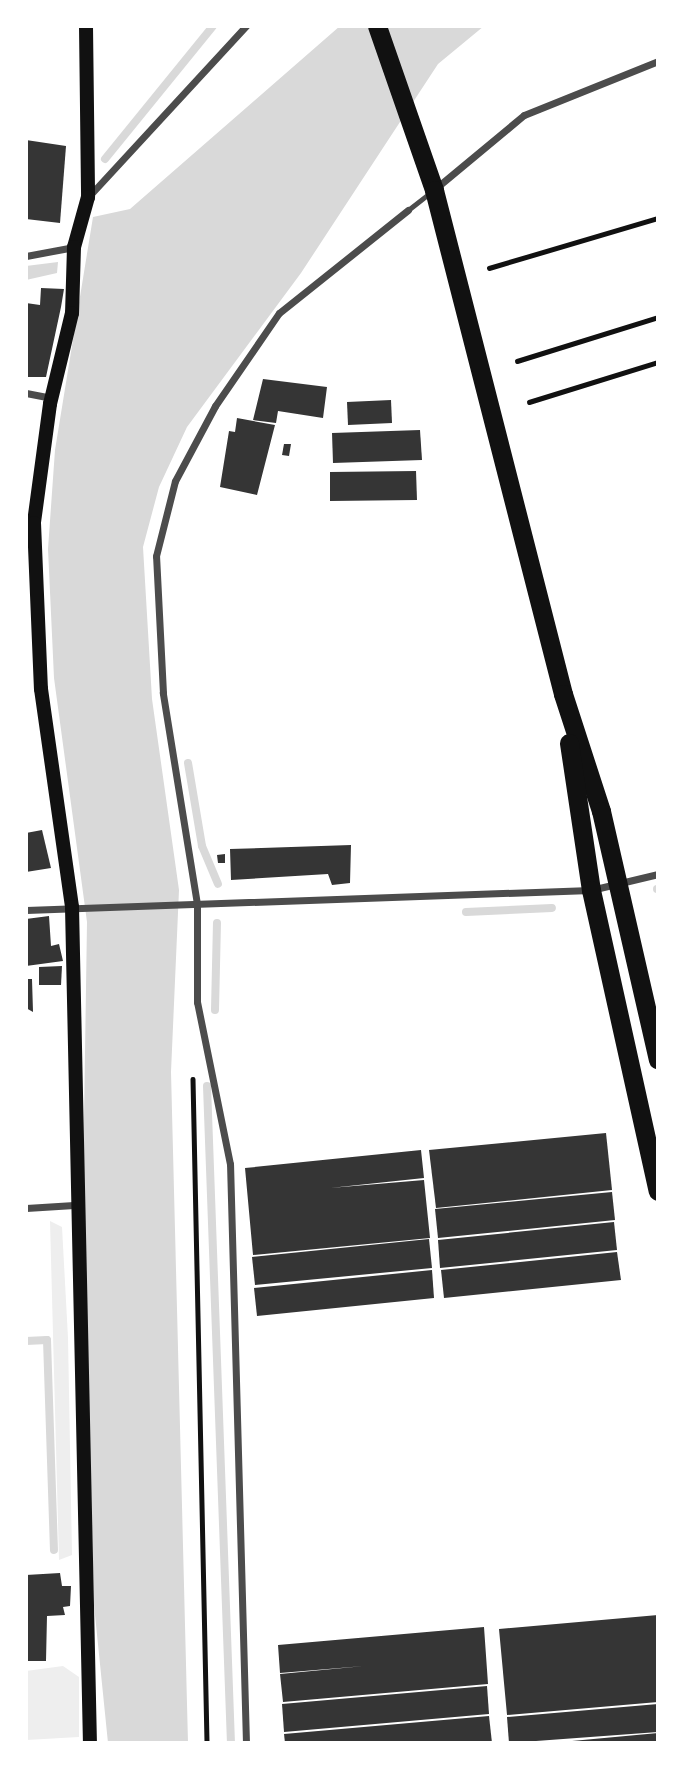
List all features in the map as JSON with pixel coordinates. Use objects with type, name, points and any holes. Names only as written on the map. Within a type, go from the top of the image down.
[{"type":"highway","points":[[377,26],[432,182],[563,694],[619,888],[658,1060]]},
{"type":"highway","points":[[563,694],[591,890],[658,1191]]},
{"type":"main road","points":[[86,26],[88,197],[74,247],[72,313],[51,398],[35,551],[41,688],[76,906],[74,1205],[90,1743]]},
{"type":"street","points":[[88,197],[246,26]]},
{"type":"street","points":[[432,182],[524,116],[658,61]]},
{"type":"street","points":[[246,1743],[230,1164],[197,1002],[197,904],[163,693],[156,556],[175,481],[215,406],[279,313],[408,210]]},
{"type":"street","points":[[26,256],[74,247]]},
{"type":"street","points":[[26,393],[51,398]]},
{"type":"street","points":[[26,910],[184,901],[197,904],[591,890],[619,888],[658,874]]},
{"type":"street","points":[[26,1208],[74,1205]]},
{"type":"lane","points":[[408,210],[432,182]]},
{"type":"path","points":[[489,268],[658,218]]},
{"type":"path","points":[[517,361],[658,317]]},
{"type":"path","points":[[529,402],[658,362]]},
{"type":"path","points":[[193,1067],[207,1743]]},
{"type":"shaded area","points":[[340,26],[484,26],[438,64],[301,273],[187,427],[159,487],[143,547],[152,699],[179,890],[171,1072],[188,1743],[108,1743],[94,1605],[83,1184],[87,922],[54,678],[48,549],[55,450],[93,217],[130,209]]},
{"type":"shaded area","points":[[58,262],[57,273],[26,280],[26,266]]},
{"type":"shaded area","points":[[50,1221],[62,1227],[68,1338],[72,1555],[59,1560]]},
{"type":"shaded area","points":[[63,1666],[79,1677],[79,1737],[26,1740],[26,1671]]},
{"type":"building","points":[[26,140],[66,146],[60,223],[26,219]]},
{"type":"building","points":[[41,288],[64,289],[46,377],[26,377],[26,303],[40,305]]},
{"type":"building","points":[[263,379],[327,387],[323,418],[278,411],[276,423],[253,420]]},
{"type":"building","points":[[391,400],[392,423],[348,425],[347,402]]},
{"type":"building","points":[[237,418],[275,425],[257,495],[220,487],[229,431],[235,432]]},
{"type":"building","points":[[420,430],[422,460],[333,463],[332,433]]},
{"type":"building","points":[[284,444],[291,444],[289,456],[282,455]]},
{"type":"building","points":[[416,471],[417,500],[330,501],[330,472]]},
{"type":"building","points":[[42,830],[51,868],[26,872],[26,833]]},
{"type":"building","points":[[351,845],[350,883],[332,885],[328,874],[231,880],[230,849]]},
{"type":"building","points":[[225,854],[225,863],[218,863],[217,855]]},
{"type":"building","points":[[49,916],[51,946],[59,944],[63,961],[26,966],[26,919]]},
{"type":"building","points":[[62,966],[61,985],[39,985],[39,967]]},
{"type":"building","points":[[26,979],[32,979],[33,1012],[26,1008]]},
{"type":"building","points":[[606,1133],[612,1190],[436,1208],[429,1150]]},
{"type":"building","points":[[421,1150],[424,1178],[330,1188],[424,1180],[430,1238],[253,1255],[245,1168]]},
{"type":"building","points":[[612,1192],[615,1220],[438,1238],[435,1209]]},
{"type":"building","points":[[614,1222],[617,1250],[440,1268],[438,1240]]},
{"type":"building","points":[[429,1239],[432,1268],[255,1285],[252,1257]]},
{"type":"building","points":[[617,1252],[621,1280],[444,1298],[441,1270]]},
{"type":"building","points":[[432,1270],[434,1298],[257,1316],[254,1288]]},
{"type":"building","points":[[60,1573],[62,1586],[71,1586],[70,1606],[63,1607],[65,1615],[47,1616],[46,1661],[26,1661],[26,1575]]},
{"type":"building","points":[[658,1615],[658,1702],[507,1715],[499,1629]]},
{"type":"building","points":[[484,1627],[488,1684],[283,1702],[280,1674],[364,1666],[280,1673],[278,1645]]},
{"type":"building","points":[[487,1686],[489,1714],[284,1732],[282,1704]]},
{"type":"building","points":[[658,1704],[658,1732],[509,1743],[507,1717]]},
{"type":"building","points":[[489,1716],[492,1743],[285,1743],[284,1734]]},
{"type":"building","points":[[658,1733],[658,1743],[572,1743],[572,1741]]},
{"type":"waterway","points":[[105,159],[213,26]]},
{"type":"waterway","points":[[188,763],[202,846],[218,884]]},
{"type":"waterway","points":[[466,912],[552,908]]},
{"type":"waterway","points":[[215,1010],[217,923]]},
{"type":"waterway","points":[[207,1086],[231,1743]]},
{"type":"waterway","points":[[26,1341],[47,1340],[54,1550]]}]
